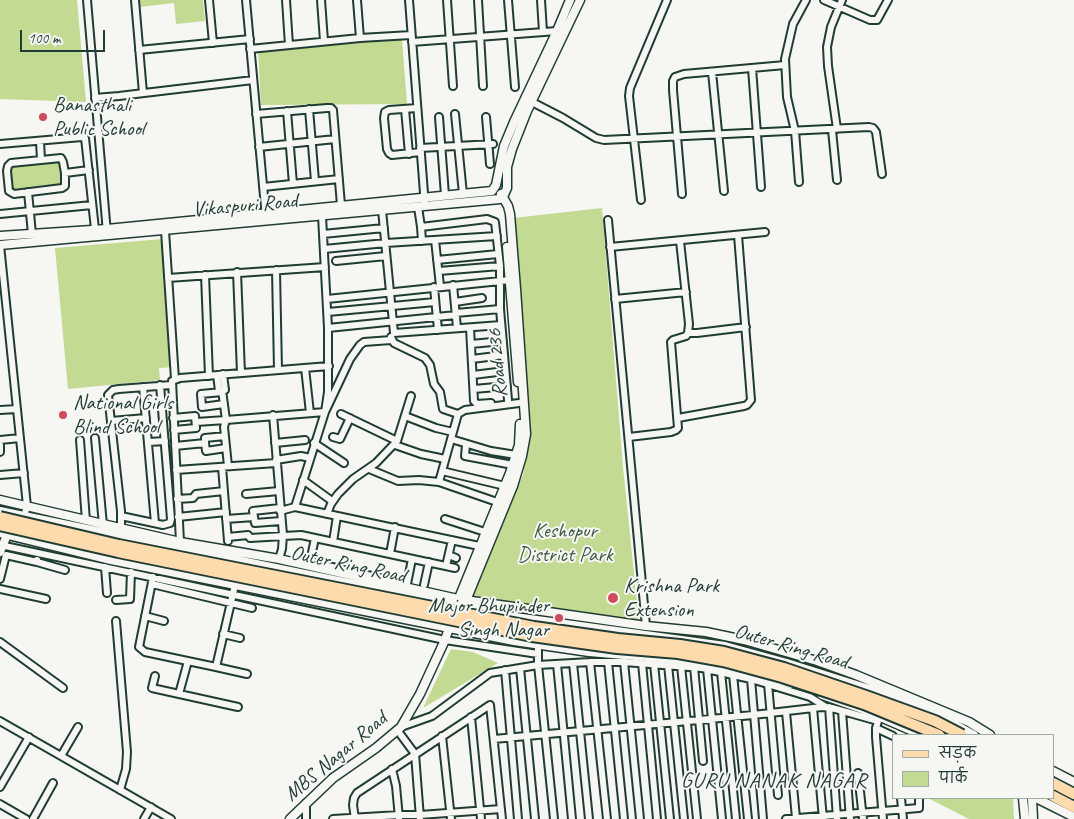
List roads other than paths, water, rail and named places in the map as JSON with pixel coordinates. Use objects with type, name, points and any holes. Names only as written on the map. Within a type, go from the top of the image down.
[{"type":"main road","name":"Outer Ring Road","points":[[0,517],[119,545],[534,627],[724,652],[784,668],[968,734]]},
{"type":"main road","name":"Outer Ring Road","points":[[0,525],[118,552],[532,636],[617,648],[678,653],[723,661],[782,677],[864,704],[937,734]]},
{"type":"main road","points":[[1054,784],[1074,794]]},
{"type":"main road","points":[[1054,797],[1074,807]]},
{"type":"street","points":[[87,0],[107,232]]},
{"type":"street","points":[[135,0],[143,94]]},
{"type":"street","points":[[209,0],[213,43]]},
{"type":"street","points":[[246,0],[266,222]]},
{"type":"street","points":[[286,0],[289,45]]},
{"type":"street","points":[[321,0],[324,41]]},
{"type":"street","points":[[357,0],[360,38]]},
{"type":"street","points":[[409,0],[424,197],[421,227],[422,241]]},
{"type":"street","points":[[446,0],[453,86]]},
{"type":"street","points":[[478,0],[483,86]]},
{"type":"street","points":[[508,0],[515,87]]},
{"type":"street","points":[[541,0],[543,32]]},
{"type":"street","points":[[493,189],[504,146],[570,0]]},
{"type":"street","points":[[461,603],[522,456],[526,434],[510,214],[508,206],[499,199],[507,188],[507,168],[512,149],[580,0]]},
{"type":"street","points":[[641,200],[630,88],[667,0]]},
{"type":"street","points":[[799,182],[795,131],[787,97],[785,65],[792,30],[806,0]]},
{"type":"street","points":[[824,0],[870,20],[877,20],[888,0]]},
{"type":"street","points":[[837,180],[835,129],[827,47],[831,27],[842,0]]},
{"type":"street","points":[[412,42],[557,31]]},
{"type":"street","points":[[250,49],[324,41],[411,35]]},
{"type":"street","points":[[139,50],[250,39]]},
{"type":"street","points":[[682,194],[673,81],[675,77],[684,74],[785,65]]},
{"type":"street","points":[[752,68],[761,187]]},
{"type":"street","points":[[712,72],[724,191]]},
{"type":"street","points":[[95,98],[253,80]]},
{"type":"street","points":[[532,102],[596,138],[612,141],[873,128],[876,132],[882,174]]},
{"type":"street","points":[[256,114],[327,108],[333,110],[341,205]]},
{"type":"street","points":[[417,108],[385,112],[387,149],[392,155],[409,154],[420,150],[442,147],[491,144]]},
{"type":"street","points":[[309,109],[315,181]]},
{"type":"street","points":[[405,109],[409,154]]},
{"type":"street","points":[[287,111],[293,184]]},
{"type":"street","points":[[455,114],[464,194]]},
{"type":"street","points":[[439,116],[446,195]]},
{"type":"street","points":[[486,117],[491,144],[490,164]]},
{"type":"street","points":[[0,144],[85,138],[95,229]]},
{"type":"street","points":[[259,146],[336,139]]},
{"type":"street","points":[[40,141],[41,160]]},
{"type":"street","points":[[61,158],[64,172],[64,188],[28,192],[10,193],[4,178],[11,163],[61,158]]},
{"type":"street","points":[[64,172],[89,170]]},
{"type":"street","points":[[263,187],[339,179]]},
{"type":"street","points":[[91,189],[103,188]]},
{"type":"street","name":"Vikaspuri Road","points":[[0,245],[265,212],[464,194],[493,189]]},
{"type":"street","name":"Road 236","points":[[483,547],[486,531],[497,502],[508,488],[521,430],[505,219],[499,199],[493,189]]},
{"type":"street","points":[[28,192],[32,234]]},
{"type":"street","name":"Vikaspuri Road","points":[[0,236],[95,229],[107,232],[165,231],[499,199]]},
{"type":"street","points":[[0,214],[92,205]]},
{"type":"street","points":[[382,210],[394,331],[391,340]]},
{"type":"street","points":[[322,216],[328,312],[329,366],[325,412]]},
{"type":"street","points":[[421,227],[487,218],[495,222],[500,266],[500,309],[508,400]]},
{"type":"street","points":[[608,220],[646,626]]},
{"type":"street","points":[[323,234],[384,228]]},
{"type":"street","points":[[165,231],[180,542]]},
{"type":"street","points":[[610,247],[765,232]]},
{"type":"street","points":[[678,418],[744,406],[749,403],[751,397],[738,235]]},
{"type":"street","points":[[324,249],[497,236]]},
{"type":"street","points":[[435,240],[439,271],[435,302],[438,330]]},
{"type":"street","points":[[628,437],[674,431],[678,428],[671,342],[684,337],[688,333],[689,324],[680,241]]},
{"type":"street","points":[[0,245],[3,296],[27,506],[24,517]]},
{"type":"street","points":[[437,260],[498,254]]},
{"type":"street","points":[[336,261],[386,256]]},
{"type":"street","points":[[439,271],[500,266]]},
{"type":"street","points":[[168,278],[325,267]]},
{"type":"street","points":[[276,270],[278,370]]},
{"type":"street","points":[[237,272],[241,373]]},
{"type":"street","points":[[205,275],[209,376]]},
{"type":"street","points":[[327,299],[437,286],[510,280]]},
{"type":"street","points":[[452,285],[457,328]]},
{"type":"street","points":[[615,299],[686,292]]},
{"type":"street","points":[[455,302],[482,298]]},
{"type":"street","points":[[328,312],[435,302]]},
{"type":"street","points":[[328,328],[500,309]]},
{"type":"street","points":[[394,331],[396,334],[501,325]]},
{"type":"street","points":[[688,333],[697,334],[746,327]]},
{"type":"street","points":[[470,328],[474,401],[477,404],[508,400],[519,402]]},
{"type":"street","points":[[295,506],[325,412],[350,359],[364,342],[391,340],[425,358],[430,365],[434,384],[440,392],[444,409],[458,414]]},
{"type":"street","points":[[471,344],[503,341]]},
{"type":"street","points":[[472,359],[504,355]]},
{"type":"street","points":[[121,529],[108,400],[110,392],[119,389],[160,385],[209,376],[329,366]]},
{"type":"street","points":[[306,368],[310,413]]},
{"type":"street","points":[[473,375],[505,371]]},
{"type":"street","points":[[220,375],[219,391],[222,391],[226,420],[224,491],[228,539],[248,535],[250,538],[301,535],[455,568]]},
{"type":"street","points":[[121,516],[154,523],[167,524],[171,520],[160,385]]},
{"type":"street","points":[[474,389],[507,386]]},
{"type":"street","points":[[143,387],[149,442],[154,523]]},
{"type":"street","points":[[222,391],[200,394],[202,407],[224,404]]},
{"type":"street","points":[[327,514],[332,501],[396,443],[411,396]]},
{"type":"street","points":[[439,482],[458,414],[465,410],[519,402]]},
{"type":"street","points":[[0,410],[17,409]]},
{"type":"street","points":[[196,422],[325,412]]},
{"type":"street","points":[[341,414],[421,454],[446,459]]},
{"type":"street","points":[[272,415],[282,535],[282,549],[278,559]]},
{"type":"street","points":[[173,418],[195,416],[196,422],[196,428],[174,430]]},
{"type":"street","points":[[405,416],[436,428],[453,432]]},
{"type":"street","points":[[111,421],[146,418]]},
{"type":"street","points":[[333,437],[341,438],[350,418]]},
{"type":"street","points":[[225,436],[205,438],[205,443],[206,450],[226,448]]},
{"type":"street","points":[[0,440],[20,438]]},
{"type":"street","points":[[95,438],[103,525]]},
{"type":"street","points":[[451,439],[466,445],[516,455]]},
{"type":"street","points":[[80,440],[86,520]]},
{"type":"street","points":[[275,443],[305,440]]},
{"type":"street","points":[[149,442],[164,441]]},
{"type":"street","points":[[175,446],[205,443]]},
{"type":"street","points":[[314,443],[344,463]]},
{"type":"street","points":[[0,445],[0,452]]},
{"type":"street","points":[[466,445],[465,456],[513,465]]},
{"type":"street","points":[[176,470],[276,462],[301,456],[310,458]]},
{"type":"street","points":[[369,469],[398,481],[419,480],[439,482],[497,502]]},
{"type":"street","points":[[442,471],[508,488]]},
{"type":"street","points":[[0,475],[24,473]]},
{"type":"street","points":[[303,480],[332,501]]},
{"type":"street","points":[[177,499],[193,498],[196,494],[224,491]]},
{"type":"street","points":[[246,494],[279,491]]},
{"type":"street","points":[[0,500],[180,542],[278,559],[461,603],[706,632],[744,640],[817,661],[856,675],[969,722],[988,734]]},
{"type":"street","points":[[281,521],[255,523],[253,511],[280,510],[295,506],[483,547]]},
{"type":"street","name":"Outer Ring Road","points":[[0,511],[385,592],[461,603],[497,614],[536,621],[725,646],[869,689],[937,715],[968,734]]},
{"type":"street","points":[[178,517],[226,515],[254,517]]},
{"type":"street","points":[[333,542],[338,516]]},
{"type":"street","points":[[28,540],[33,519]]},
{"type":"street","points":[[444,519],[486,531]]},
{"type":"street","points":[[52,546],[56,524]]},
{"type":"street","points":[[390,554],[395,527]]},
{"type":"street","points":[[2,534],[1,548],[131,572],[252,608]]},
{"type":"street","name":"Outer Ring Road","points":[[2,534],[234,589],[380,614],[492,637],[608,658],[693,661],[742,671],[795,686],[878,722],[919,734]]},
{"type":"street","points":[[315,538],[310,562],[407,584],[412,559]]},
{"type":"street","points":[[446,566],[452,540]]},
{"type":"street","points":[[37,562],[39,554]]},
{"type":"street","points":[[0,579],[6,555],[65,570]]},
{"type":"street","points":[[449,555],[456,558]]},
{"type":"street","points":[[424,585],[428,562]]},
{"type":"street","points":[[105,567],[107,593]]},
{"type":"street","points":[[116,600],[130,599],[131,572]]},
{"type":"street","points":[[153,580],[234,589],[444,640],[538,654]]},
{"type":"street","points":[[153,580],[139,647],[142,650],[247,674]]},
{"type":"street","points":[[0,589],[46,599]]},
{"type":"street","points":[[216,667],[234,589]]},
{"type":"street","points":[[380,614],[385,592]]},
{"type":"street","points":[[492,637],[497,614]]},
{"type":"street","points":[[145,616],[164,621]]},
{"type":"street","points":[[116,621],[127,752],[126,769],[120,790]]},
{"type":"street","name":"MBS Nagar Road","points":[[290,819],[333,778],[400,729],[420,694],[444,640],[447,628]]},
{"type":"street","points":[[223,634],[240,638]]},
{"type":"street","points":[[0,642],[63,688]]},
{"type":"street","points":[[538,645],[538,665],[554,819]]},
{"type":"street","points":[[608,658],[624,819]]},
{"type":"street","points":[[420,817],[415,754],[400,729],[432,716],[490,673],[505,670],[538,665],[590,662],[608,658],[624,662],[707,669],[751,679],[814,699],[827,707],[878,722],[892,735]]},
{"type":"street","points":[[179,694],[188,661]]},
{"type":"street","points":[[590,662],[607,819]]},
{"type":"street","points":[[624,662],[640,819]]},
{"type":"street","points":[[573,663],[589,819]]},
{"type":"street","points":[[642,663],[657,819]]},
{"type":"street","points":[[557,664],[572,819]]},
{"type":"street","points":[[654,664],[670,819]]},
{"type":"street","points":[[668,665],[684,819]]},
{"type":"street","points":[[681,666],[697,819]]},
{"type":"street","points":[[694,667],[703,761]]},
{"type":"street","points":[[520,668],[535,819]]},
{"type":"street","points":[[707,669],[722,819]]},
{"type":"street","points":[[505,670],[518,819]]},
{"type":"street","points":[[721,672],[736,819]]},
{"type":"street","points":[[733,675],[748,819]]},
{"type":"street","points":[[154,676],[152,688],[238,707]]},
{"type":"street","points":[[751,679],[763,819]]},
{"type":"street","points":[[768,684],[778,795]]},
{"type":"street","points":[[355,818],[354,798],[357,793],[488,705],[492,705],[502,819]]},
{"type":"street","points":[[494,739],[711,718],[753,716],[827,707]]},
{"type":"street","points":[[827,707],[837,817]]},
{"type":"street","points":[[813,708],[823,818]]},
{"type":"street","points":[[842,711],[850,817]]},
{"type":"street","points":[[786,712],[796,818]]},
{"type":"street","points":[[471,717],[481,819]]},
{"type":"street","points":[[0,721],[171,819]]},
{"type":"street","points":[[878,722],[883,819]]},
{"type":"street","points":[[61,756],[78,727]]},
{"type":"street","points":[[442,736],[451,816]]},
{"type":"street","points":[[0,787],[29,737]]},
{"type":"street","points":[[392,769],[396,786],[399,817]]},
{"type":"street","points":[[1054,772],[1074,782]]},
{"type":"street","points":[[858,773],[863,816]]},
{"type":"street","points":[[1054,778],[1074,788]]},
{"type":"street","points":[[34,819],[53,783]]},
{"type":"street","points":[[901,799],[903,819]]},
{"type":"street","points":[[786,819],[863,816],[883,811],[918,808],[919,799]]},
{"type":"street","points":[[1021,799],[1024,819]]},
{"type":"street","points":[[1033,819],[1034,799]]},
{"type":"street","points":[[1036,799],[1074,817]]},
{"type":"street","points":[[306,803],[306,819]]},
{"type":"street","points":[[0,804],[26,819]]},
{"type":"street","points":[[144,819],[151,807]]},
{"type":"street","points":[[334,819],[451,816],[480,810],[501,809]]},
{"type":"place","name":"Banasthali Public School","points":[[43,117]]},
{"type":"place","name":"National Girls Blind School","points":[[63,415]]},
{"type":"place","name":"Krishna Park Extension","points":[[613,598]]},
{"type":"place","name":"Major Bhupinder Singh Nagar","points":[[559,618]]},
{"type":"district","name":"GURU NANAK NAGAR","points":[[774,781]]},
{"type":"park label","name":"Keshopur District Park","points":[[565,543]]}]
